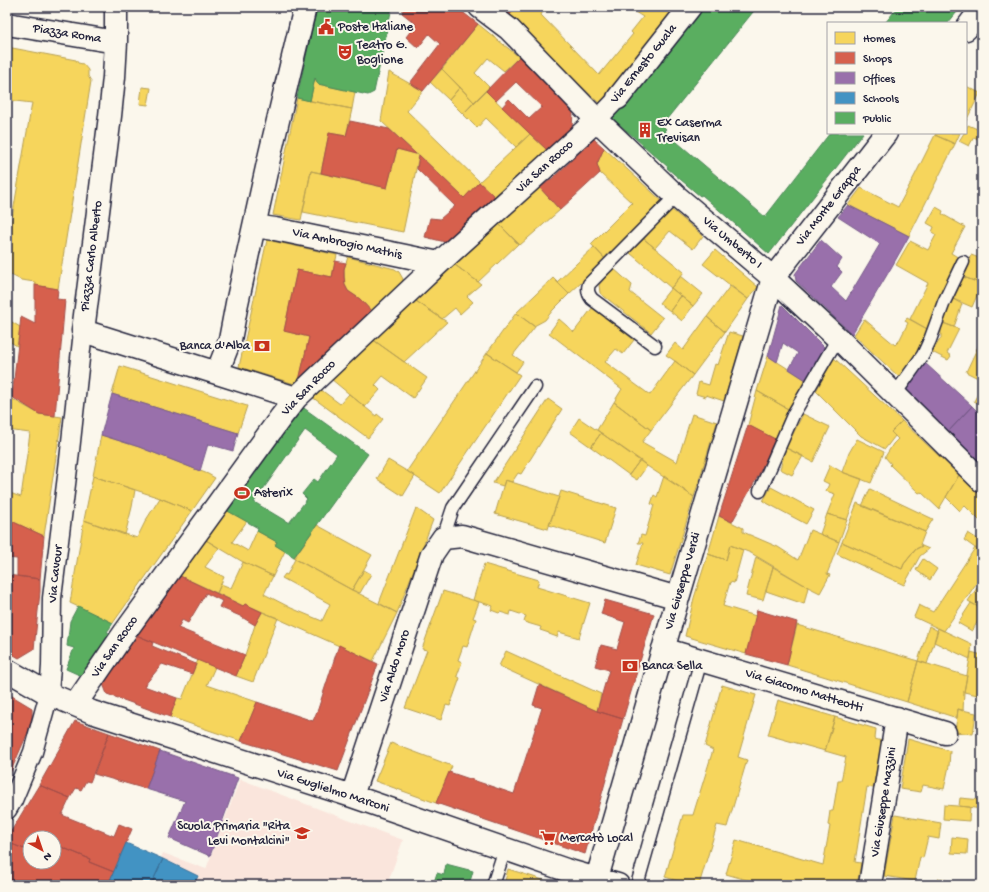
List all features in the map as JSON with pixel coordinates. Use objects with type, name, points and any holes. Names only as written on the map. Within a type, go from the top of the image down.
[{"type":"street","name":"Piazza Roma","points":[[7,24],[116,42],[116,7]]},
{"type":"street","points":[[217,372],[230,340],[270,154],[305,7]]},
{"type":"street","name":"Via Umberto I","points":[[480,7],[509,29],[597,120],[676,196],[773,278],[838,338],[982,481]]},
{"type":"street","name":"Via Ernesto Guala","points":[[597,120],[618,98],[690,7]]},
{"type":"street","points":[[967,28],[982,8]]},
{"type":"street","name":"Piazza Carlo Alberto","points":[[83,331],[110,116],[116,42]]},
{"type":"street","name":"Via San Rocco","points":[[75,704],[139,613],[296,398],[439,263],[597,120]]},
{"type":"street","name":"Via Monte Grappa","points":[[773,278],[885,134]]},
{"type":"street","name":"Via Ambrogio Mathis","points":[[254,226],[283,230],[439,263]]},
{"type":"street","name":"Via Giuseppe Verdi","points":[[596,882],[663,649],[773,278]]},
{"type":"street","points":[[83,331],[296,398]]},
{"type":"street","name":"Via Cavour","points":[[7,810],[13,800],[34,752],[49,694],[52,598],[70,460],[83,331]]},
{"type":"street","points":[[443,538],[462,536],[678,598]]},
{"type":"street","name":"Via Aldo Moro","points":[[352,796],[432,554],[443,538]]},
{"type":"street","name":"Via Giacomo Matteotti","points":[[663,649],[945,733]]},
{"type":"street","name":"Via Guglielmo Marconi","points":[[7,670],[49,694],[100,714],[352,796],[596,882],[618,885]]},
{"type":"street","name":"Via Giuseppe Mazzini","points":[[870,885],[897,718]]},
{"type":"lane","points":[[654,346],[592,299],[587,289],[589,284],[676,196]]},
{"type":"lane","points":[[895,394],[923,354],[930,340],[944,302],[963,262]]},
{"type":"lane","points":[[760,491],[794,413],[838,338]]},
{"type":"lane","name":"Via Aldo Moro","points":[[443,538],[453,508],[535,387]]},
{"type":"lane","points":[[638,885],[701,660]]},
{"type":"lane","points":[[493,885],[505,849]]},
{"type":"shaded area","name":"Scuola Primaria \"Rita Levi Montalcini\"","points":[[240,779],[403,840],[387,885],[150,885],[163,853],[206,869]]},
{"type":"building: Homes","points":[[514,7],[545,7],[541,15],[599,75],[633,34],[631,32],[643,17],[627,7],[672,7],[680,12],[602,106],[509,17]]},
{"type":"building: Homes","points":[[478,24],[519,57],[504,71],[488,58],[475,73],[489,87],[474,102],[442,69]]},
{"type":"building: Homes","points":[[7,47],[76,60],[78,63],[83,64],[88,70],[88,76],[91,81],[58,289],[35,285],[35,282],[21,280],[7,273],[7,247],[32,103],[7,100]]},
{"type":"building: Homes","points":[[442,69],[460,87],[449,100],[430,82]]},
{"type":"building: Homes","points":[[389,72],[423,91],[407,111],[480,182],[464,198],[381,121]]},
{"type":"building: Homes","points":[[315,78],[318,84],[355,92],[352,109],[310,101]]},
{"type":"building: Homes","points":[[967,86],[980,93],[967,119]]},
{"type":"building: Homes","points":[[142,87],[151,88],[148,105],[140,104]]},
{"type":"building: Homes","points":[[460,87],[474,102],[463,114],[449,100]]},
{"type":"building: Homes","points":[[486,91],[530,134],[516,147],[486,118],[477,128],[463,114]]},
{"type":"building: Homes","points":[[297,98],[352,109],[346,136],[329,133],[321,173],[311,171],[301,220],[273,215]]},
{"type":"building: Homes","points":[[968,125],[982,131],[982,141],[974,137],[969,146],[959,141],[963,134],[967,134]]},
{"type":"building: Homes","points":[[530,134],[547,150],[495,197],[479,182]]},
{"type":"building: Homes","points":[[936,134],[960,134],[955,144]]},
{"type":"building: Homes","points":[[935,135],[955,144],[909,236],[848,205],[861,188],[898,207]]},
{"type":"building: Homes","points":[[604,148],[664,203],[606,260],[591,244],[632,203],[600,173],[597,164]]},
{"type":"building: Homes","points":[[397,149],[419,155],[403,232],[303,212],[311,171],[387,188]]},
{"type":"building: Homes","points":[[540,188],[560,210],[520,245],[498,223]]},
{"type":"building: Homes","points":[[936,207],[943,211],[942,214],[965,227],[951,253],[959,258],[929,330],[910,319],[928,283],[896,265],[910,241],[928,250],[936,235],[932,232],[934,227],[927,223]]},
{"type":"building: Homes","points":[[671,209],[703,236],[693,249],[670,231],[655,248],[644,239]]},
{"type":"building: Homes","points":[[498,223],[518,244],[478,282],[455,265]]},
{"type":"building: Homes","points":[[644,239],[684,272],[671,288],[630,253]]},
{"type":"building: Homes","points":[[267,240],[337,255],[332,277],[297,270],[284,331],[309,337],[298,385],[239,367]]},
{"type":"building: Homes","points":[[594,247],[606,260],[569,294],[557,282]]},
{"type":"building: Homes","points":[[715,250],[758,287],[748,299],[703,264]]},
{"type":"building: Homes","points":[[971,255],[982,259],[982,284],[961,276]]},
{"type":"building: Homes","points":[[348,257],[395,269],[399,272],[403,279],[402,286],[373,313],[360,299],[348,291],[345,285],[344,269]]},
{"type":"building: Homes","points":[[455,265],[481,284],[467,296],[473,302],[460,314],[455,308],[442,319],[416,301]]},
{"type":"building: Homes","points":[[613,268],[632,285],[630,292],[663,318],[651,333],[600,293],[599,285]]},
{"type":"building: Homes","points":[[681,276],[703,294],[693,306],[671,288]]},
{"type":"building: Homes","points":[[961,276],[982,284],[972,307],[951,298]]},
{"type":"building: Homes","points":[[553,278],[569,294],[545,320],[534,326],[516,313]]},
{"type":"building: Homes","points":[[730,286],[748,299],[725,332],[707,317]]},
{"type":"building: Homes","points":[[671,288],[681,296],[670,311],[659,303]]},
{"type":"building: Homes","points":[[681,296],[693,306],[682,321],[670,311]]},
{"type":"building: Homes","points":[[951,298],[962,304],[954,327],[943,323]]},
{"type":"building: Homes","points":[[416,301],[447,322],[404,362],[372,339]]},
{"type":"building: Homes","points":[[593,307],[634,340],[623,354],[616,349],[605,362],[650,395],[675,361],[693,375],[651,430],[614,402],[622,389],[549,333],[559,319],[574,332]]},
{"type":"building: Homes","points":[[516,313],[535,327],[513,355],[523,362],[516,372],[487,353]]},
{"type":"building: Homes","points":[[707,317],[725,332],[693,375],[666,355],[675,343],[683,350]]},
{"type":"building: Homes","points":[[907,318],[929,330],[915,356],[917,357],[900,378],[854,335],[864,319],[895,345],[899,341],[908,323],[905,321]]},
{"type":"building: Homes","points":[[7,319],[20,327],[17,346],[7,340]]},
{"type":"building: Homes","points":[[943,323],[959,329],[947,353],[951,356],[948,360],[932,352],[941,338]]},
{"type":"building: Homes","points":[[729,332],[743,336],[724,401],[706,395],[706,397],[696,394],[699,382],[709,385],[715,364],[718,365]]},
{"type":"building: Homes","points":[[982,338],[982,380],[966,372]]},
{"type":"building: Homes","points":[[372,339],[427,378],[413,398],[383,376],[375,385],[380,390],[365,407],[331,379]]},
{"type":"building: Homes","points":[[487,353],[520,375],[440,493],[407,471]]},
{"type":"building: Homes","points":[[768,356],[806,380],[788,409],[757,391]]},
{"type":"building: Homes","points":[[834,358],[902,421],[891,432],[895,436],[885,449],[861,436],[816,391]]},
{"type":"building: Homes","points":[[120,366],[247,406],[238,433],[112,394]]},
{"type":"building: Homes","points":[[982,386],[982,405],[974,401]]},
{"type":"building: Homes","points":[[320,389],[340,404],[349,394],[376,416],[377,414],[383,419],[368,438],[312,397]]},
{"type":"building: Homes","points":[[757,391],[788,409],[775,439],[748,425]]},
{"type":"building: Homes","points":[[7,396],[39,414],[62,417],[44,536],[7,519],[7,492],[21,497],[30,433],[7,430]]},
{"type":"building: Homes","points":[[548,399],[562,409],[521,474],[518,473],[512,482],[505,480],[503,486],[493,483]]},
{"type":"building: Homes","points":[[614,402],[651,430],[642,442],[677,462],[692,414],[717,422],[694,497],[647,466],[597,430]]},
{"type":"building: Homes","points":[[803,414],[830,427],[813,462],[786,448]]},
{"type":"building: Homes","points":[[579,418],[601,433],[591,447],[570,432]]},
{"type":"building: Homes","points":[[902,421],[959,475],[939,509],[921,492],[919,493],[890,465],[891,464],[885,457],[898,439],[891,432]]},
{"type":"building: Homes","points":[[601,433],[640,460],[629,475],[591,447]]},
{"type":"building: Homes","points":[[101,435],[139,447],[215,478],[192,511],[160,498],[93,476]]},
{"type":"building: Homes","points":[[857,439],[884,452],[871,483],[842,472],[849,453]]},
{"type":"building: Homes","points":[[786,448],[803,456],[792,475],[780,469]]},
{"type":"building: Homes","points":[[388,460],[415,476],[403,496],[377,479]]},
{"type":"building: Homes","points":[[640,460],[647,466],[637,480],[629,475]]},
{"type":"building: Homes","points":[[830,465],[842,472],[862,479],[847,520],[827,514],[835,494],[826,491],[829,484],[823,481]]},
{"type":"building: Homes","points":[[959,475],[982,497],[982,523],[964,505],[960,511],[946,497]]},
{"type":"building: Homes","points":[[93,476],[135,490],[125,535],[84,520]]},
{"type":"building: Homes","points":[[664,476],[694,497],[670,575],[636,565],[643,543],[638,543],[641,535],[645,536],[654,505],[651,504],[654,495],[657,497]]},
{"type":"building: Homes","points":[[505,480],[559,497],[548,529],[495,514]]},
{"type":"building: Homes","points":[[771,487],[814,510],[806,524],[763,501]]},
{"type":"building: Homes","points":[[870,489],[933,519],[925,532],[862,506]]},
{"type":"building: Homes","points":[[561,491],[616,508],[605,543],[549,525]]},
{"type":"building: Homes","points":[[160,498],[192,511],[113,623],[70,603],[84,520],[137,538]]},
{"type":"building: Homes","points":[[857,503],[925,532],[920,545],[922,546],[916,549],[904,564],[902,569],[842,542]]},
{"type":"building: Homes","points":[[416,508],[433,520],[397,613],[379,603]]},
{"type":"building: Homes","points":[[226,510],[247,521],[232,542],[248,551],[257,531],[277,542],[275,545],[285,551],[273,576],[243,562],[206,540]]},
{"type":"building: Homes","points":[[827,514],[847,520],[839,542],[820,534]]},
{"type":"building: Homes","points":[[719,516],[743,528],[743,532],[778,547],[798,560],[810,530],[839,542],[827,574],[830,575],[820,593],[751,553],[730,545],[726,560],[708,554]]},
{"type":"building: Homes","points":[[317,525],[372,555],[352,590],[294,558]]},
{"type":"building: Homes","points":[[968,533],[979,540],[982,535],[982,553],[964,540]]},
{"type":"building: Homes","points":[[206,540],[219,548],[205,567],[224,577],[217,593],[180,576]]},
{"type":"building: Homes","points":[[842,542],[902,569],[904,564],[916,549],[922,546],[929,549],[920,556],[904,585],[837,554]]},
{"type":"building: Homes","points":[[730,545],[743,550],[734,583],[730,582],[723,606],[756,616],[746,654],[685,636],[694,598],[708,554],[726,560]]},
{"type":"building: Homes","points":[[975,548],[982,553],[982,575],[944,631],[914,617],[919,605],[933,612]]},
{"type":"building: Homes","points":[[756,557],[773,567],[763,600],[746,596]]},
{"type":"building: Homes","points":[[295,559],[397,613],[373,661],[245,604],[243,606],[217,593],[221,584],[231,588],[243,562],[273,576],[264,594],[291,608],[322,621],[330,604],[282,578],[285,574],[287,575]]},
{"type":"building: Homes","points":[[923,559],[937,569],[930,580],[916,570]]},
{"type":"building: Homes","points":[[484,564],[539,580],[537,587],[590,603],[579,638],[559,632],[557,637],[540,630],[541,627],[524,622],[526,616],[511,611],[510,615],[499,613],[491,610],[493,606],[473,600]]},
{"type":"building: Homes","points":[[773,567],[808,587],[804,604],[766,591]]},
{"type":"building: Homes","points":[[364,570],[371,574],[360,593],[352,590]]},
{"type":"building: Homes","points":[[982,581],[982,609],[968,601]]},
{"type":"building: Homes","points":[[443,591],[479,602],[473,618],[476,619],[467,647],[463,646],[458,660],[462,662],[457,676],[460,678],[450,706],[446,705],[441,720],[405,708],[427,650],[422,649]]},
{"type":"building: Homes","points":[[971,603],[982,609],[982,617],[981,616],[972,631],[958,623]]},
{"type":"building: Homes","points":[[262,612],[278,618],[253,682],[236,676],[255,625]]},
{"type":"building: Homes","points":[[797,625],[918,661],[907,702],[787,665]]},
{"type":"building: Homes","points":[[929,626],[938,631],[927,664],[918,661]]},
{"type":"building: Homes","points":[[938,628],[972,644],[970,659],[934,642]]},
{"type":"building: Homes","points":[[506,651],[601,694],[597,711],[499,666]]},
{"type":"building: Homes","points":[[971,652],[982,655],[982,696],[964,692]]},
{"type":"building: Homes","points":[[198,660],[215,667],[207,685],[257,702],[241,741],[170,717],[177,698],[182,699]]},
{"type":"building: Homes","points":[[918,661],[967,676],[963,711],[958,709],[957,718],[907,702]]},
{"type":"building: Homes","points":[[722,685],[756,695],[738,757],[747,760],[727,827],[717,825],[699,885],[691,885],[665,877],[683,815],[693,815],[713,750],[705,746]]},
{"type":"building: Homes","points":[[778,700],[835,717],[825,751],[768,735]]},
{"type":"building: Homes","points":[[958,709],[976,713],[973,734],[955,732]]},
{"type":"building: Homes","points":[[835,717],[876,729],[875,739],[882,741],[873,788],[867,787],[855,862],[861,863],[857,885],[764,885],[726,874],[736,840],[823,865],[830,826],[828,825],[830,811],[833,811],[838,781],[841,781],[846,757],[825,751]]},
{"type":"building: Homes","points":[[908,739],[950,751],[949,766],[944,789],[923,785],[921,792],[900,789]]},
{"type":"building: Homes","points":[[391,743],[452,766],[436,803],[375,781]]},
{"type":"building: Homes","points":[[960,798],[982,800],[982,809],[959,806]]},
{"type":"building: Homes","points":[[944,805],[970,807],[969,821],[943,819]]},
{"type":"building: Homes","points":[[895,815],[941,823],[939,839],[928,837],[923,858],[920,857],[915,881],[884,876]]},
{"type":"building: Homes","points":[[952,837],[968,839],[967,854],[951,853]]},
{"type":"building: Homes","points":[[508,869],[559,885],[504,885]]},
{"type":"building: Homes","points":[[938,879],[977,885],[937,885]]},
{"type":"building: Shops","points":[[404,7],[456,7],[478,24],[423,91],[410,83],[440,44],[429,34],[418,48],[406,37],[416,24],[402,13]]},
{"type":"building: Shops","points":[[492,7],[514,7],[509,17]]},
{"type":"building: Shops","points":[[519,57],[531,66],[573,113],[572,127],[547,150],[502,107],[509,99],[529,119],[542,107],[516,82],[496,101],[486,91]]},
{"type":"building: Shops","points":[[350,121],[389,129],[416,154],[397,149],[387,188],[321,173],[329,133],[346,136]]},
{"type":"building: Shops","points":[[594,139],[604,148],[597,164],[600,173],[560,210],[540,188],[554,177]]},
{"type":"building: Shops","points":[[419,155],[464,198],[479,182],[495,197],[445,242],[425,237],[430,218],[440,219],[455,206],[417,169]]},
{"type":"building: Shops","points":[[335,261],[346,263],[344,277],[345,285],[348,291],[360,299],[373,313],[298,385],[309,337],[284,331],[297,270],[332,277]]},
{"type":"building: Shops","points":[[35,285],[58,289],[57,299],[65,300],[55,416],[39,414],[12,397],[21,317],[35,324]]},
{"type":"building: Shops","points":[[748,425],[775,439],[758,476],[732,522],[719,516]]},
{"type":"building: Shops","points":[[7,519],[44,536],[40,579],[17,576],[17,559],[7,558]]},
{"type":"building: Shops","points":[[7,575],[40,579],[34,649],[19,658],[7,651]]},
{"type":"building: Shops","points":[[180,576],[243,606],[245,604],[262,612],[255,625],[240,616],[219,607],[222,601],[206,593],[188,623],[182,620],[178,628],[245,655],[236,676],[136,635]]},
{"type":"building: Shops","points":[[605,600],[654,614],[623,719],[597,711],[609,670],[595,666],[601,645],[617,649],[625,622],[601,614]]},
{"type":"building: Shops","points":[[757,610],[797,622],[787,665],[746,654]]},
{"type":"building: Shops","points":[[136,635],[153,642],[152,646],[196,664],[192,674],[162,664],[144,686],[177,698],[170,717],[107,694],[102,681]]},
{"type":"building: Shops","points":[[339,645],[378,664],[338,771],[241,741],[257,702],[313,721]]},
{"type":"building: Shops","points":[[539,685],[597,711],[623,719],[585,854],[436,803],[449,772],[514,794],[542,708],[533,705]]},
{"type":"building: Shops","points":[[7,693],[32,708],[32,717],[28,732],[7,780]]},
{"type":"building: Shops","points":[[75,721],[109,733],[90,782],[86,781],[81,790],[76,788],[70,798],[39,785]]},
{"type":"building: Shops","points":[[109,733],[160,751],[146,789],[94,774]]},
{"type":"building: Shops","points":[[39,785],[70,798],[62,815],[114,836],[119,824],[132,829],[114,872],[89,862],[90,859],[62,847],[62,830],[22,830],[22,848],[7,842],[7,838]]},
{"type":"building: Shops","points":[[7,842],[22,848],[22,870],[62,870],[62,847],[90,859],[89,862],[114,872],[108,885],[35,885],[30,883],[29,885],[7,885]]},
{"type":"building: Offices","points":[[848,205],[909,236],[852,334],[796,281],[795,274],[821,240],[842,259],[837,267],[842,272],[831,287],[846,301],[880,244],[838,217]]},
{"type":"building: Offices","points":[[782,305],[825,348],[806,380],[789,369],[798,353],[783,343],[777,362],[768,356]]},
{"type":"building: Offices","points":[[925,363],[972,406],[948,432],[905,390]]},
{"type":"building: Offices","points":[[112,394],[238,433],[233,451],[208,444],[200,471],[139,447],[101,435]]},
{"type":"building: Offices","points":[[972,406],[982,416],[982,467],[948,432]]},
{"type":"building: Offices","points":[[160,751],[238,778],[210,856],[169,838],[185,801],[146,789]]},
{"type":"building: Schools","points":[[126,843],[163,859],[151,885],[108,885]]},
{"type":"building: Schools","points":[[163,859],[198,876],[194,885],[151,885]]},
{"type":"building: Public","name":"Teatro G. Boglione","points":[[317,7],[392,7],[374,92],[368,95],[318,84],[315,78],[310,101],[297,98]]},
{"type":"building: Public","name":"Ex Caserma Trevisan","points":[[698,7],[757,7],[662,125],[666,129],[664,131],[765,217],[829,134],[862,134],[769,254],[702,195],[700,196],[667,168],[668,167],[610,116]]},
{"type":"building: Public","points":[[898,7],[961,7],[949,22],[886,22]]},
{"type":"building: Public","points":[[301,406],[368,454],[294,557],[275,545],[277,542],[257,531],[258,528],[226,510]],"holes":[[[305,430],[337,454],[318,482],[314,479],[302,494],[307,499],[289,523],[254,502]]]},
{"type":"building: Public","points":[[78,606],[113,623],[107,632],[114,636],[86,678],[66,669],[74,648],[67,646],[70,621]]},
{"type":"building: Public","points":[[446,864],[473,871],[469,885],[433,885],[437,873],[444,875]]},
{"type":"place","name":"Poste Italiane","points":[[326,27]]},
{"type":"place","name":"Teatro G. Boglione","points":[[345,52]]},
{"type":"place","name":"Ex Caserma Trevisan","points":[[645,130]]},
{"type":"place","name":"Banca d'Alba","points":[[262,346]]},
{"type":"place","name":"Asterix","points":[[242,493]]},
{"type":"place","name":"Banca Sella","points":[[630,666]]},
{"type":"place","name":"Scuola Primaria \"Rita Levi Montalcini\"","points":[[302,833]]},
{"type":"place","name":"Mercatò Local","points":[[548,838]]}]
